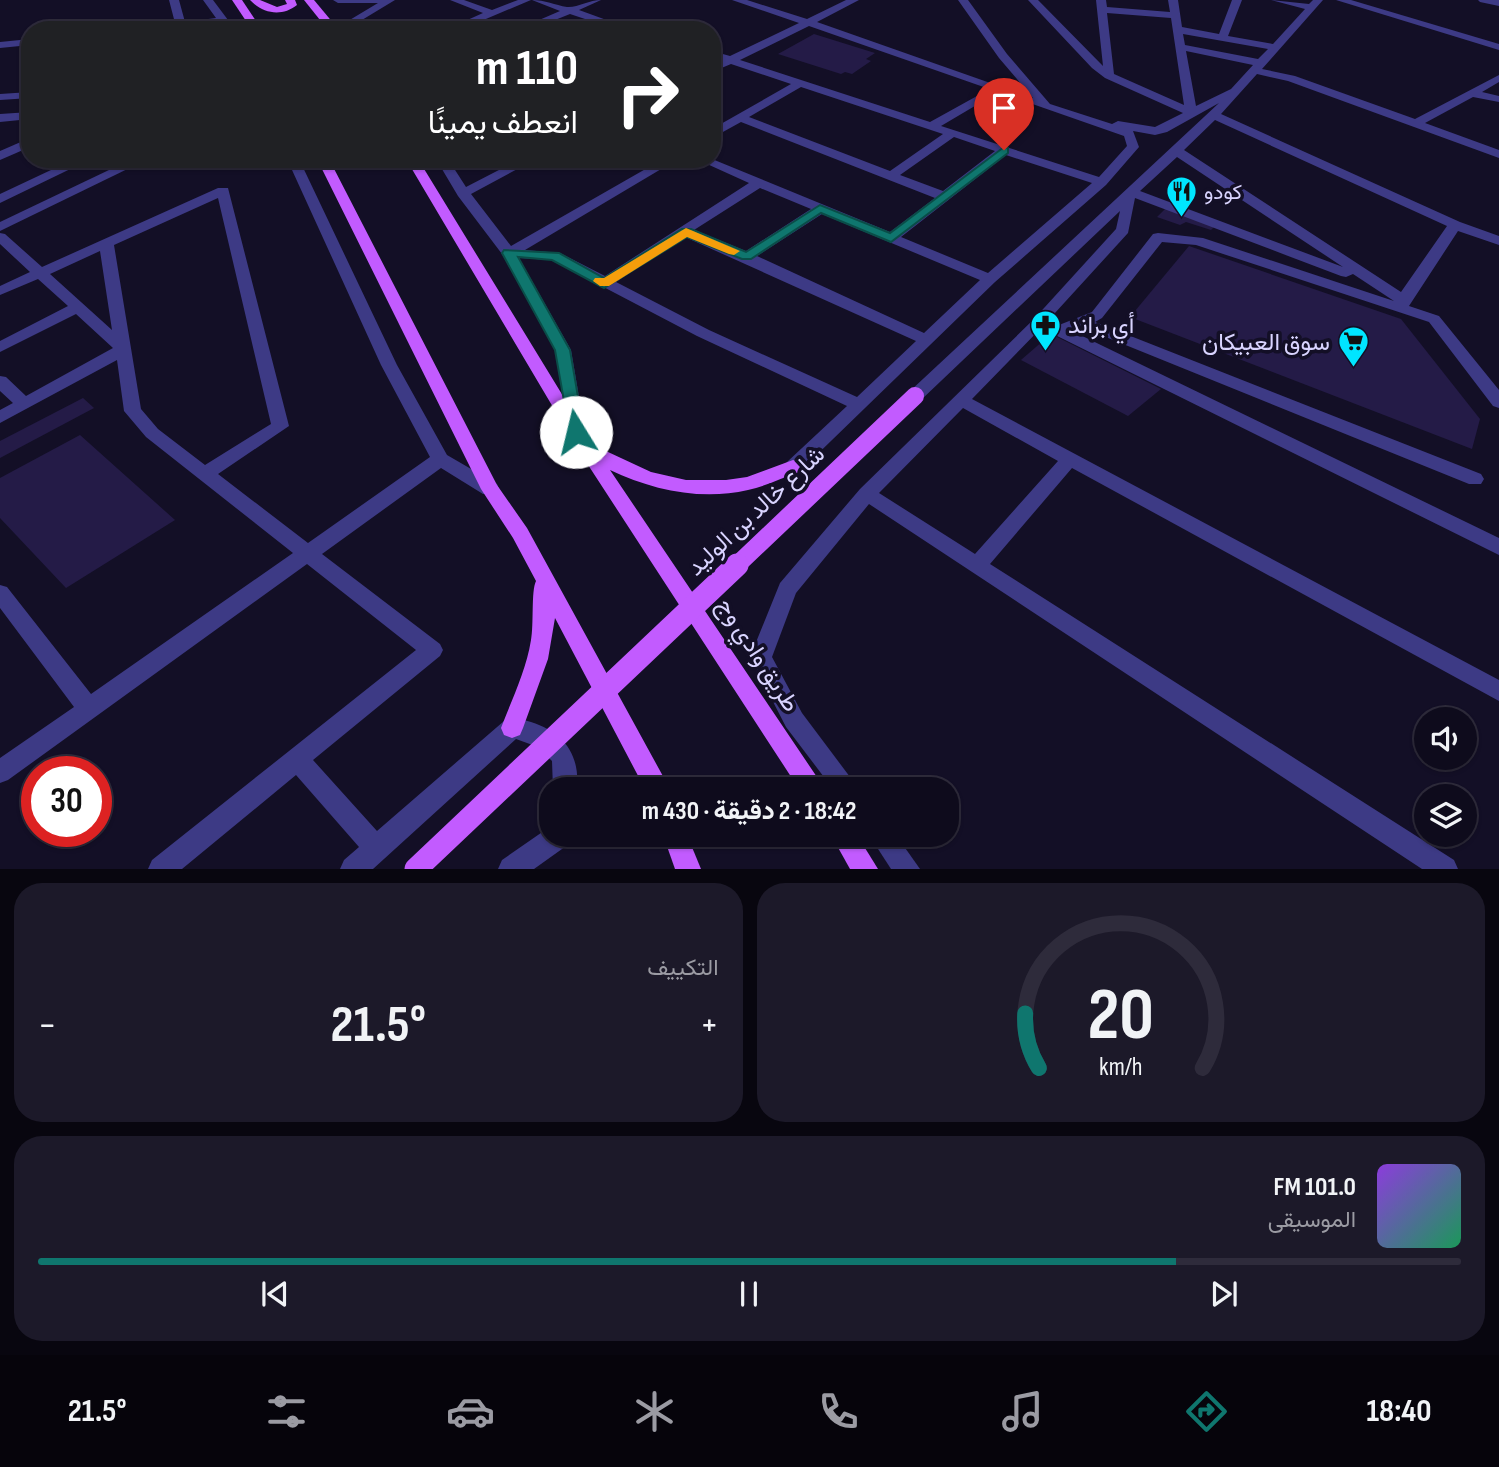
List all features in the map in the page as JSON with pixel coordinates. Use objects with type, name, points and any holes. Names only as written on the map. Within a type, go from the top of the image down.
[{"type":"main road","points":[[237,0],[251,21]]},
{"type":"main road","points":[[256,0],[261,6],[273,10],[287,8],[292,5],[290,0]]},
{"type":"main road","points":[[309,0],[326,21]]},
{"type":"main road","points":[[328,168],[490,489],[520,533],[652,777]]},
{"type":"main road","name":"طريق وادي وج","points":[[417,168],[580,439],[805,777]]},
{"type":"main road","name":"شارع خالد بن الوليد","points":[[416,869],[915,396]]},
{"type":"main road","points":[[580,439],[618,468],[681,487],[713,489],[750,483],[793,467]]},
{"type":"main road","points":[[512,728],[539,660],[546,632],[547,609],[541,574],[520,533]]},
{"type":"main road","points":[[680,847],[688,869]]},
{"type":"main road","points":[[851,847],[865,869]]},
{"type":"street","points":[[174,0],[179,21]]},
{"type":"street","points":[[208,0],[223,20],[217,21]]},
{"type":"street","points":[[336,0],[390,0]]},
{"type":"street","points":[[336,0],[351,21]]},
{"type":"street","points":[[361,21],[390,0]]},
{"type":"street","points":[[455,0],[491,13]]},
{"type":"street","points":[[472,21],[526,0]]},
{"type":"street","points":[[537,0],[602,21]]},
{"type":"street","points":[[543,21],[596,0]]},
{"type":"street","points":[[737,0],[810,22],[1061,113],[1130,134],[1133,140],[1133,147],[1101,182],[925,339],[793,467]]},
{"type":"street","points":[[721,65],[854,0]]},
{"type":"street","points":[[963,0],[1003,56],[1045,105]]},
{"type":"street","points":[[1033,0],[1109,76],[1191,112]]},
{"type":"street","points":[[1173,0],[1180,30],[1191,112]]},
{"type":"street","points":[[1222,39],[1237,0]]},
{"type":"street","points":[[1276,0],[1315,3]]},
{"type":"street","points":[[1341,0],[1499,47]]},
{"type":"street","points":[[1483,0],[1499,3]]},
{"type":"street","name":"شارع خالد بن الوليد","points":[[915,396],[1214,115],[1315,3]]},
{"type":"street","points":[[1109,76],[1100,4],[1177,16]]},
{"type":"street","points":[[1180,30],[1275,47]]},
{"type":"street","points":[[0,45],[21,43]]},
{"type":"street","points":[[1181,47],[1291,78],[1499,154]]},
{"type":"street","points":[[721,57],[1101,182]]},
{"type":"street","points":[[1417,123],[1499,78]]},
{"type":"street","points":[[721,128],[800,83]]},
{"type":"street","points":[[1061,113],[1155,131],[1217,97],[1240,89]]},
{"type":"street","points":[[1471,93],[1499,99]]},
{"type":"street","points":[[0,97],[21,96]]},
{"type":"street","points":[[932,126],[981,97]]},
{"type":"street","points":[[1214,115],[1455,225],[1499,241]]},
{"type":"street","points":[[0,118],[21,116]]},
{"type":"street","points":[[738,117],[945,197]]},
{"type":"street","points":[[891,176],[952,133]]},
{"type":"street","points":[[4,154],[21,146]]},
{"type":"street","points":[[891,238],[1004,150]]},
{"type":"street","points":[[1175,150],[1376,284],[1434,319],[1499,402]]},
{"type":"street","points":[[721,167],[990,279]]},
{"type":"street","points":[[56,168],[61,170]]},
{"type":"street","points":[[0,199],[65,168]]},
{"type":"street","points":[[0,226],[123,168]]},
{"type":"street","points":[[297,168],[390,365],[440,460],[490,489]]},
{"type":"street","points":[[448,168],[509,253],[563,350],[580,439]]},
{"type":"street","points":[[463,192],[512,168]]},
{"type":"street","points":[[509,253],[655,168]]},
{"type":"street","points":[[604,284],[758,183]]},
{"type":"street","points":[[0,291],[223,191],[280,426],[204,474]]},
{"type":"street","points":[[838,777],[794,719],[761,657],[787,589],[867,494],[1039,322],[1123,230],[1131,195],[1376,284]]},
{"type":"street","points":[[747,257],[820,209]]},
{"type":"street","points":[[1403,300],[1455,225]]},
{"type":"street","points":[[686,232],[747,257],[925,339]]},
{"type":"street","points":[[0,237],[124,349]]},
{"type":"street","points":[[1059,331],[1097,315],[1158,237],[1198,241],[1434,319]]},
{"type":"street","points":[[106,242],[134,411],[152,433],[432,650],[161,869]]},
{"type":"street","points":[[509,253],[555,256],[604,284],[704,333],[858,404]]},
{"type":"street","points":[[0,347],[78,307]]},
{"type":"street","points":[[1082,321],[1475,479]]},
{"type":"street","points":[[1039,322],[1499,547]]},
{"type":"street","points":[[0,417],[124,349]]},
{"type":"street","points":[[0,380],[24,404]]},
{"type":"street","points":[[961,400],[1499,691]]},
{"type":"street","points":[[977,565],[1070,459]]},
{"type":"street","points":[[0,772],[440,460]]},
{"type":"street","points":[[867,494],[1445,869]]},
{"type":"street","points":[[0,593],[89,709]]},
{"type":"street","points":[[353,869],[512,728],[537,733],[556,744],[567,777]]},
{"type":"street","points":[[297,759],[376,849]]},
{"type":"street","points":[[511,869],[539,847]]},
{"type":"street","points":[[671,847],[681,869]]},
{"type":"street","points":[[890,847],[907,869]]},
{"type":"building","points":[[814,34],[875,53],[866,59],[871,61],[852,74],[841,74],[778,54]]},
{"type":"building","name":"كودو","points":[[1166,208],[1215,226],[1211,230],[1186,222],[1180,225],[1157,217]]},
{"type":"building","name":"سوق العبيكان","points":[[1189,246],[1401,319],[1480,419],[1472,449],[1130,317]]},
{"type":"building","points":[[1051,334],[1161,389],[1128,416],[1021,360]]},
{"type":"building","points":[[83,398],[94,408],[0,458],[0,441]]},
{"type":"building","points":[[80,435],[175,520],[66,588],[0,518],[0,478]]},
{"type":"slow traffic","points":[[600,281],[604,284],[686,232],[734,251]]},
{"type":"place","name":"كودو","points":[[1181,219]]},
{"type":"place","name":"أي براند","points":[[1045,352]]},
{"type":"place","name":"سوق العبيكان","points":[[1353,369]]},
{"type":"route","points":[[576,432],[563,350],[509,253],[555,256],[604,284],[686,232],[747,257],[820,209],[891,238],[1004,150]]}]
